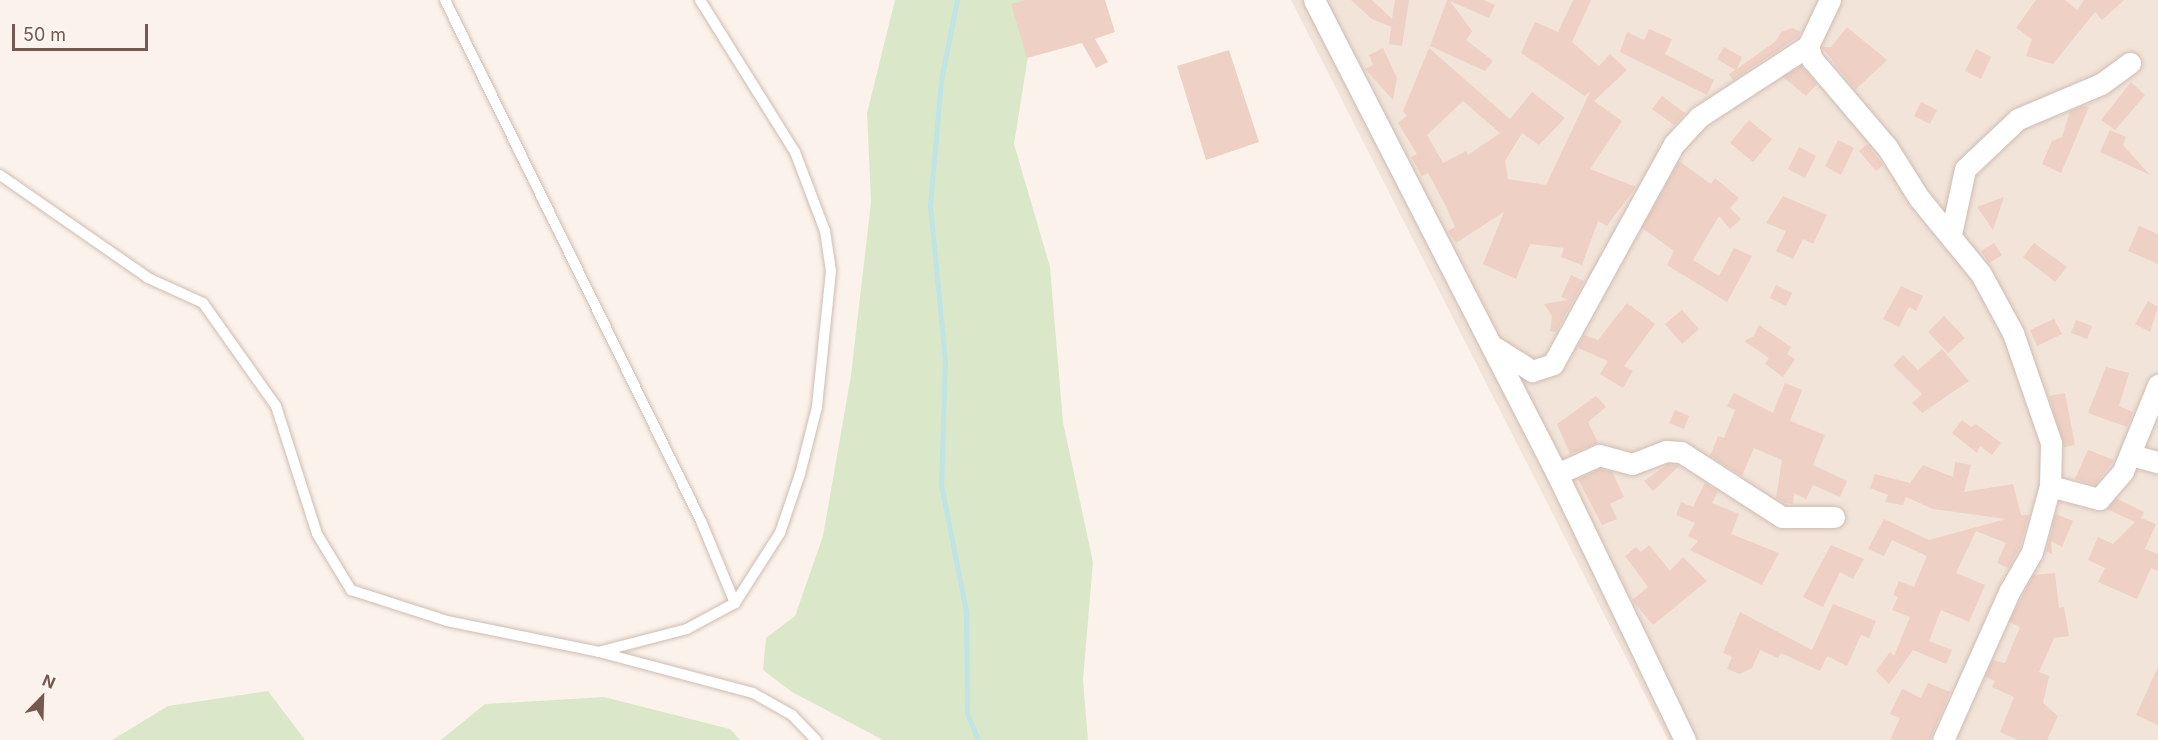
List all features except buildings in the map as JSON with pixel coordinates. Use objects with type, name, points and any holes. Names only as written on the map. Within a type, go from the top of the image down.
[{"type":"street","points":[[1314,0],[1557,474],[1685,740]]},
{"type":"street","points":[[1493,347],[1532,371],[1553,364],[1674,144],[1699,117],[1808,46],[1830,0]]},
{"type":"street","points":[[1808,46],[1818,67],[1887,147],[1919,198],[1951,234],[1981,274],[2013,333],[2051,443],[2050,486],[2032,552],[2009,592],[1943,740]]},
{"type":"street","points":[[1951,234],[1965,169],[2018,119],[2101,84],[2130,63]]},
{"type":"street","points":[[2050,486],[2099,499],[2131,455],[2158,385]]},
{"type":"street","points":[[1557,474],[1599,455],[1632,464],[1666,451],[1681,452],[1782,517],[1834,517]]},
{"type":"street","points":[[2131,455],[2158,462]]},
{"type":"lane","points":[[446,0],[701,521],[735,603]]},
{"type":"lane","points":[[599,652],[687,629],[735,603],[780,533],[800,474],[817,407],[831,271],[825,231],[795,152],[700,0]]},
{"type":"lane","points":[[0,175],[148,278],[203,303],[276,406],[317,534],[351,590],[447,621],[599,652],[753,693],[792,715],[816,740]]},
{"type":"shaded area","points":[[1291,0],[2158,0],[2158,740],[1668,740]]},
{"type":"green space","points":[[895,0],[1037,0],[1014,144],[1050,267],[1063,422],[1093,562],[1083,680],[1088,740],[883,740],[792,692],[763,670],[766,638],[795,616],[823,536],[851,375],[871,202],[867,113]]},
{"type":"green space","points":[[268,691],[305,740],[112,740],[168,706]]},
{"type":"green space","points":[[604,697],[730,729],[740,740],[441,740],[485,704]]},
{"type":"waterway","points":[[957,0],[941,80],[930,205],[945,360],[941,484],[966,611],[967,713],[978,740]]}]
